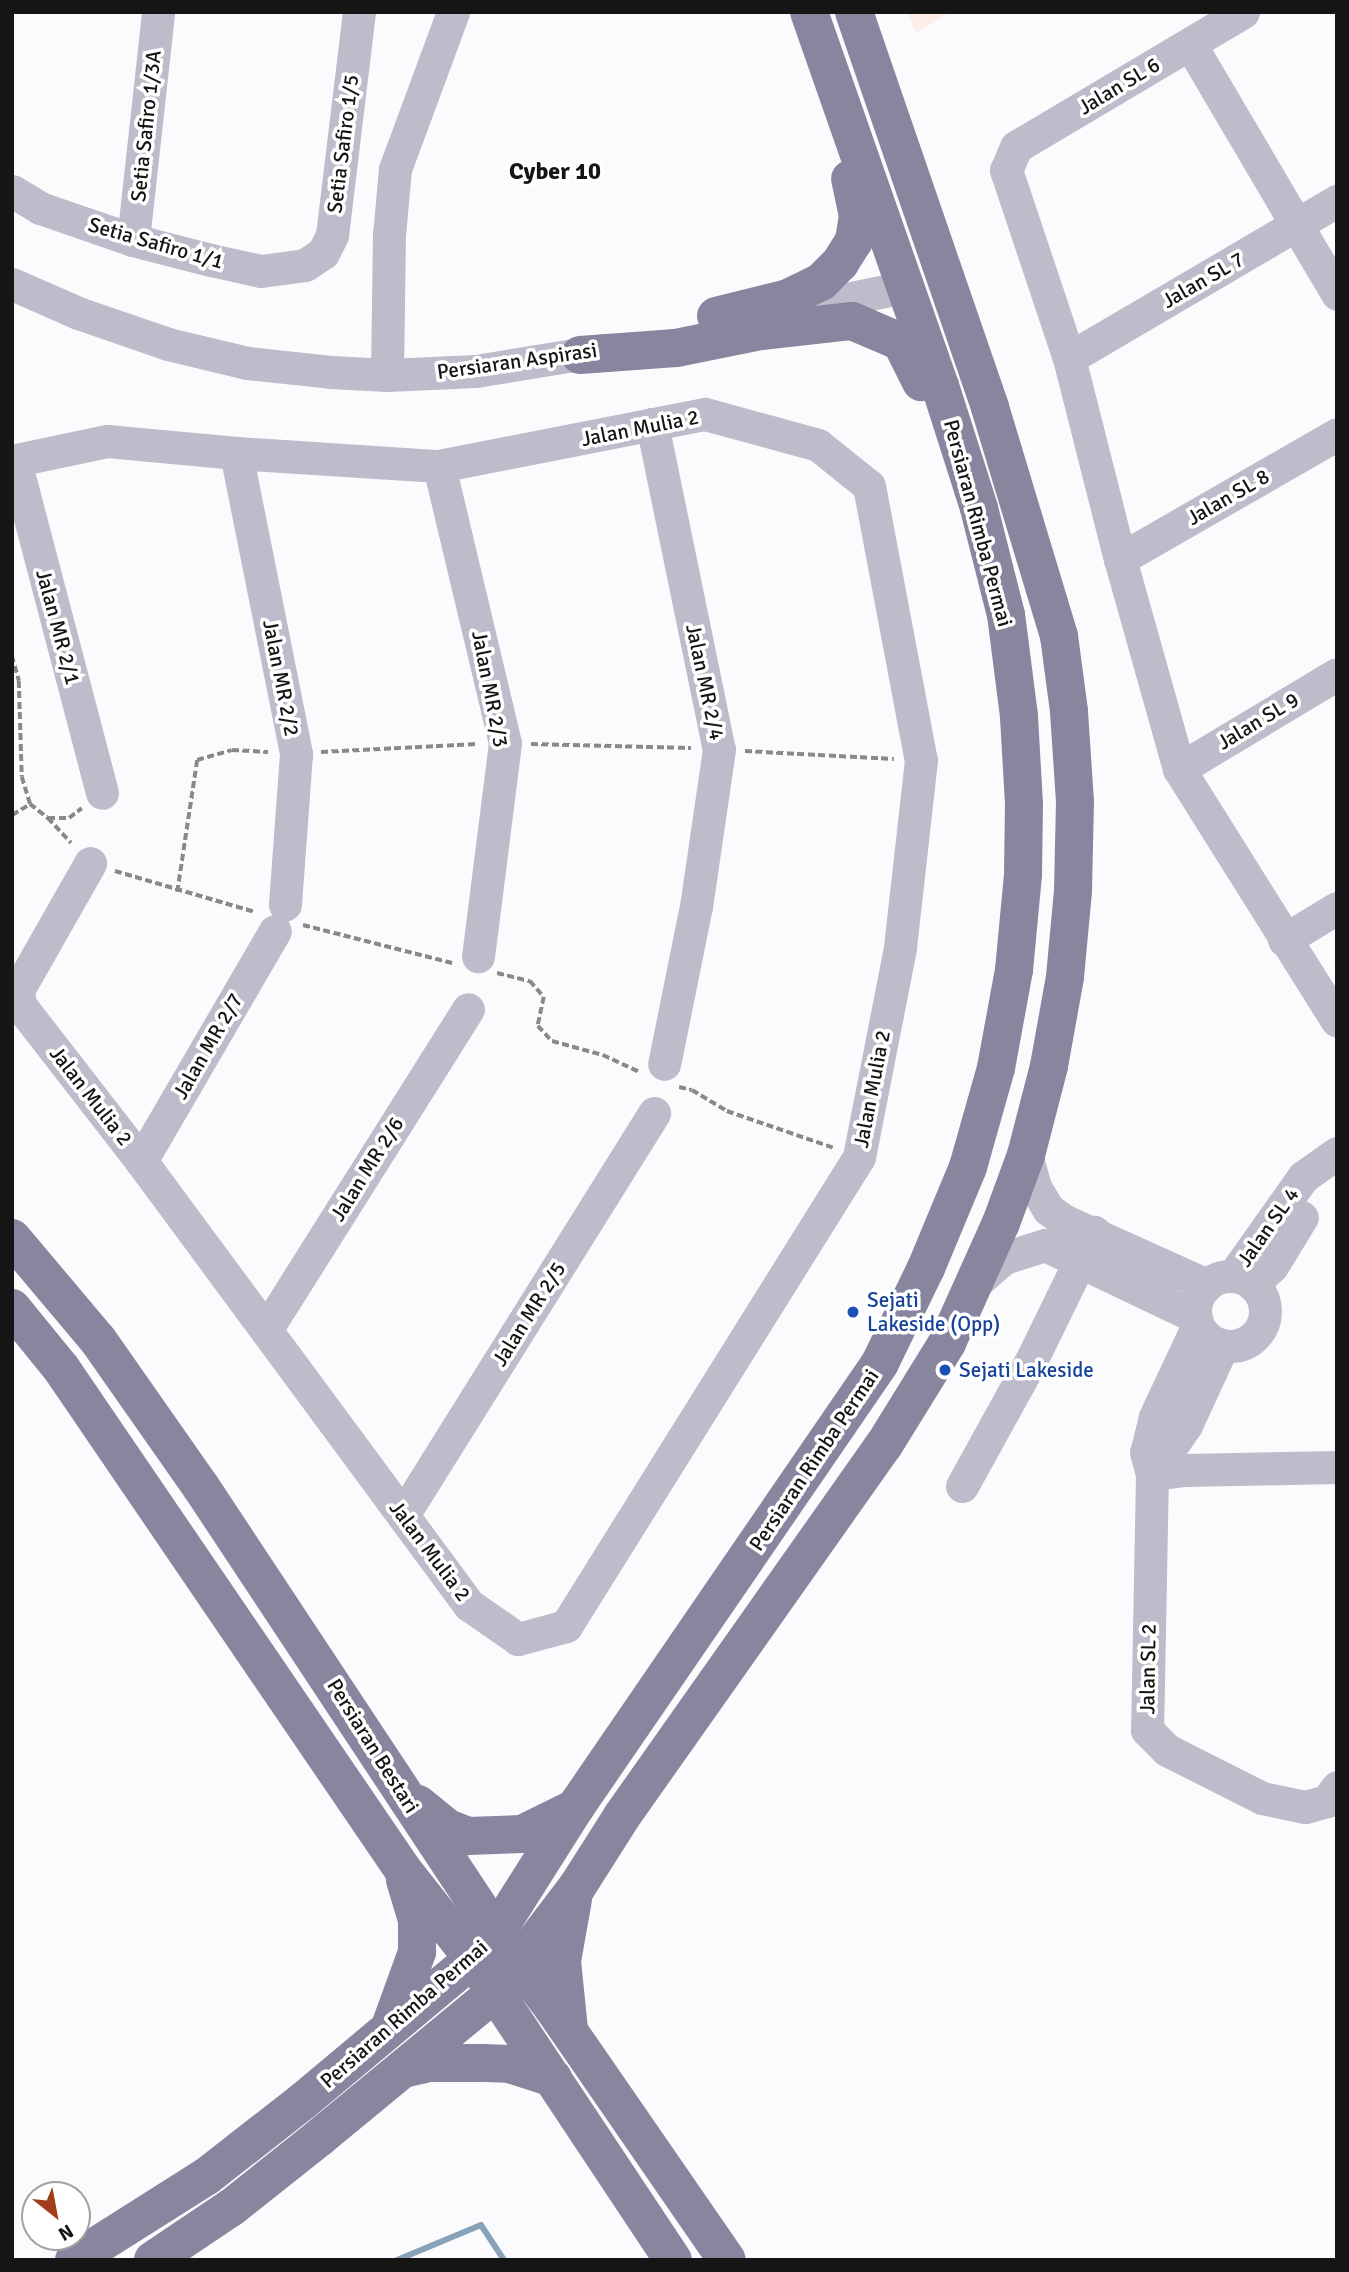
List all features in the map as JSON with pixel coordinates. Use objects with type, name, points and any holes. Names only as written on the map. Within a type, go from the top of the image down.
[{"type":"main road","name":"Persiaran Rimba Permai","points":[[74,2260],[207,2175],[389,2029],[484,1946],[575,1808],[880,1363],[926,1268],[968,1167],[996,1068],[1014,970],[1023,874],[1024,804],[1020,716],[1006,615],[979,508],[808,12]]},
{"type":"main road","points":[[580,355],[641,331],[788,298],[821,282],[840,263],[854,241],[858,216],[851,183],[812,68],[808,12]]},
{"type":"main road","name":"Persiaran Rimba Permai","points":[[153,2260],[232,2207],[401,2070],[507,1978],[576,1887],[622,1816],[884,1445],[947,1343],[1026,1155],[1049,1066],[1065,978],[1073,890],[1075,802],[1069,711],[1059,636],[990,407],[853,12]]},
{"type":"main road","points":[[853,12],[860,76],[923,265],[905,287],[933,298],[948,323],[985,438],[1031,547]]},
{"type":"main road","points":[[580,355],[676,348],[761,331],[852,321],[901,342],[914,363],[1006,615]]},
{"type":"main road","name":"Persiaran Bestari","points":[[12,1238],[97,1340],[349,1708],[399,1790],[484,1946],[507,1978],[553,2078],[673,2260]]},
{"type":"main road","name":"Persiaran Bestari","points":[[12,1308],[61,1368],[403,1870],[484,1946]]},
{"type":"main road","points":[[399,1790],[448,1828],[468,1836],[522,1834],[575,1808]]},
{"type":"main road","points":[[389,2029],[417,1952],[417,1920],[403,1870]]},
{"type":"main road","points":[[569,2031],[562,1961],[568,1915],[576,1887]]},
{"type":"main road","name":"Persiaran Bestari","points":[[507,1978],[569,2031],[727,2260]]},
{"type":"main road","points":[[401,2070],[429,2063],[509,2064],[553,2078]]},
{"type":"street","name":"Setia Safiro 1/3A","points":[[133,240],[158,12]]},
{"type":"street","name":"Setia Safiro 1/5","points":[[306,265],[323,253],[332,235],[359,12]]},
{"type":"street","points":[[387,375],[388,234],[395,169],[453,12]]},
{"type":"street","name":"Jalan SL 6","points":[[1069,358],[1006,170],[1016,147],[1243,12]]},
{"type":"street","points":[[1190,44],[1337,294]]},
{"type":"street","name":"Setia Safiro 1/1","points":[[12,191],[40,208],[133,240],[261,271],[306,265]]},
{"type":"street","name":"Jalan SL 7","points":[[1069,358],[1337,201]]},
{"type":"street","name":"Persiaran Aspirasi","points":[[12,284],[78,313],[168,344],[247,363],[387,375],[476,371],[580,355],[905,287]]},
{"type":"street","points":[[1069,358],[1119,559],[1179,769],[1337,1021]]},
{"type":"street","name":"Jalan Mulia 2","points":[[13,461],[107,441],[236,453],[439,466],[705,414],[818,445],[869,486],[921,760],[900,948],[859,1157],[566,1626],[518,1639],[469,1605],[141,1161],[20,1004],[18,990],[90,863]]},
{"type":"street","name":"Jalan MR 2/4","points":[[652,424],[719,749],[696,906],[664,1064]]},
{"type":"street","name":"Jalan SL 8","points":[[1119,559],[1337,434]]},
{"type":"street","name":"Jalan MR 2/2","points":[[236,453],[296,754],[279,918]]},
{"type":"street","name":"Jalan MR 2/1","points":[[13,461],[102,793]]},
{"type":"street","name":"Jalan MR 2/3","points":[[439,466],[505,743],[470,961]]},
{"type":"street","name":"Jalan SL 9","points":[[1179,769],[1337,674]]},
{"type":"street","points":[[1284,940],[1337,908]]},
{"type":"street","name":"Jalan MR 2/7","points":[[141,1161],[279,918]]},
{"type":"street","name":"Jalan MR 2/6","points":[[266,1330],[468,1009]]},
{"type":"street","name":"Jalan MR 2/5","points":[[403,1515],[654,1113]]},
{"type":"street","points":[[974,1284],[1004,1258],[1024,1249],[1045,1245],[1205,1329],[1241,1344],[1262,1326],[1265,1307],[1259,1290],[1063,1220],[1048,1209],[1035,1187],[1026,1155]]},
{"type":"street","name":"Jalan SL 4","points":[[1230,1281],[1272,1266],[1337,1155]]},
{"type":"street","points":[[962,1486],[1030,1363],[1094,1232]]},
{"type":"street","points":[[1152,1474],[1186,1425],[1205,1329],[1197,1299],[1230,1281]]},
{"type":"street","points":[[1152,1474],[1185,1470],[1337,1467]]},
{"type":"street","name":"Jalan SL 2","points":[[1152,1474],[1147,1730],[1167,1750],[1262,1798],[1305,1807],[1327,1801],[1337,1787]]},
{"type":"path","points":[[12,656],[19,681],[22,777],[30,804],[48,818],[90,863],[279,918],[470,961]]},
{"type":"path","points":[[48,818],[69,818],[102,793]]},
{"type":"path","points":[[12,815],[30,804]]},
{"type":"shaded area","points":[[907,12],[950,12],[916,34]]},
{"type":"waterway","points":[[397,2260],[481,2225],[504,2260]]},
{"type":"place","name":"Sejati Lakeside (Opp)","points":[[853,1312]]},
{"type":"place","name":"Sejati Lakeside","points":[[945,1370]]},
{"type":"district","name":"Cyber 10","points":[[555,172]]}]
